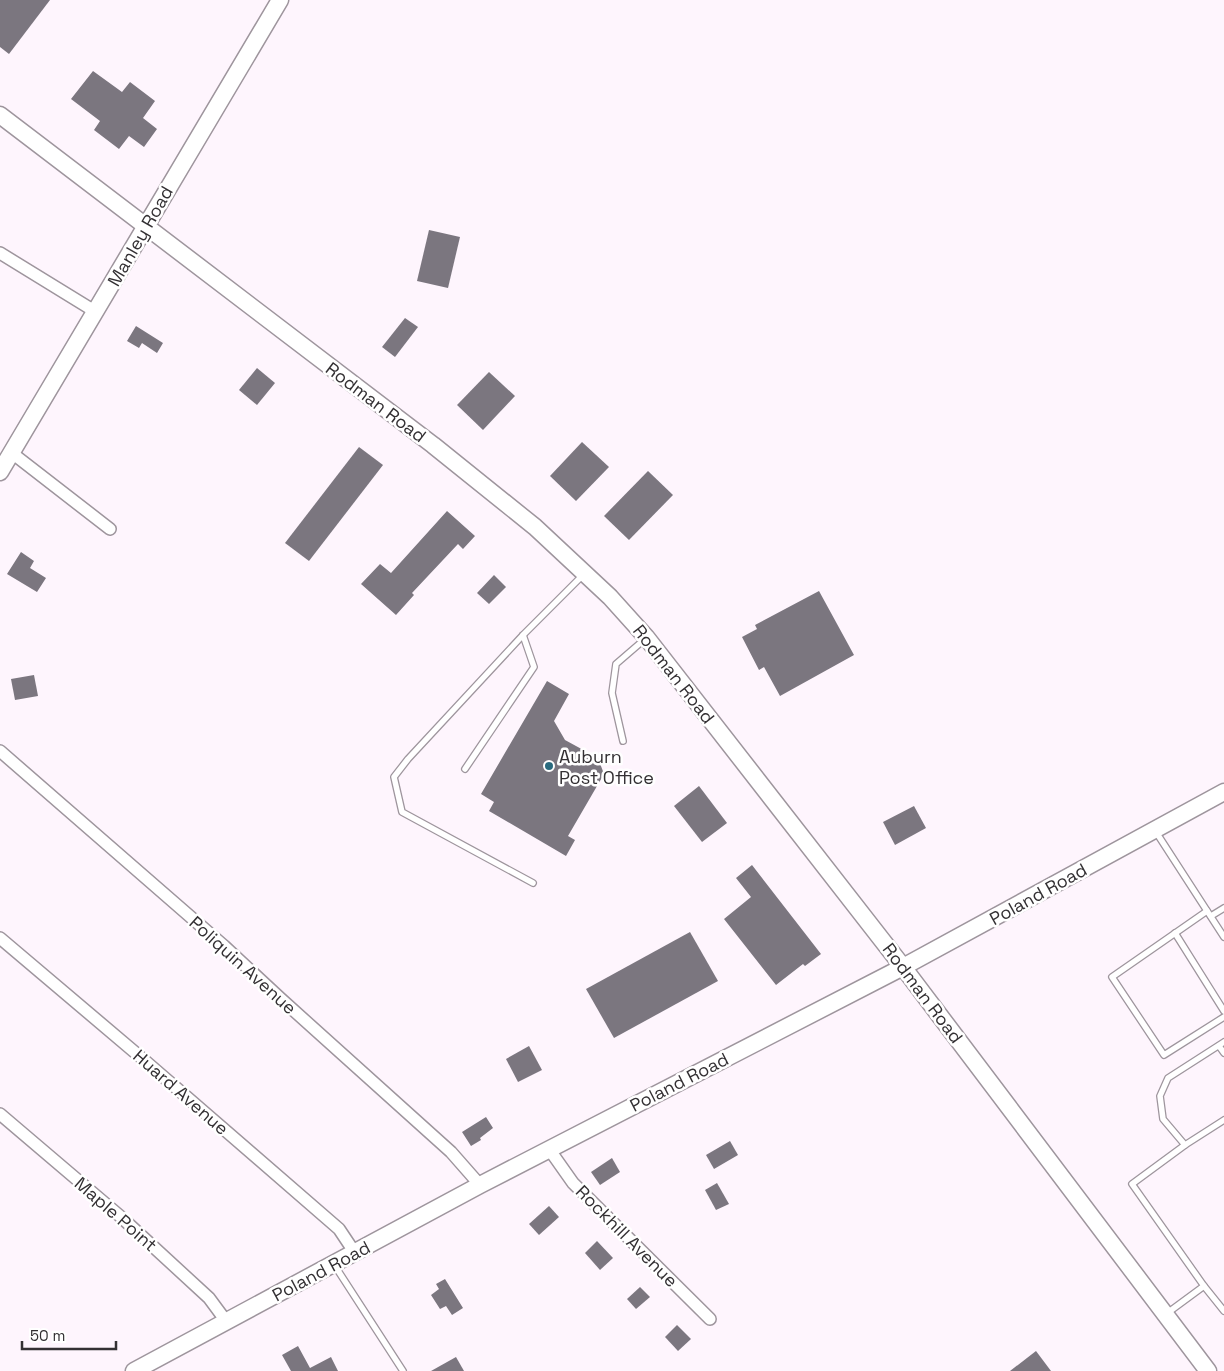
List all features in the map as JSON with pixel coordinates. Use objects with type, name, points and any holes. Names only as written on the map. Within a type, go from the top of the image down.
[{"type":"street","name":"Manley Road","points":[[0,472],[280,0]]},
{"type":"street","name":"Rodman Road","points":[[0,115],[434,446],[542,532],[610,597],[646,637],[903,967],[1208,1371]]},
{"type":"street","points":[[0,253],[96,312]]},
{"type":"street","points":[[12,453],[110,529]]},
{"type":"street","name":"Poliquin Avenue","points":[[0,751],[224,946],[451,1152],[480,1185]]},
{"type":"street","name":"Poland Road","points":[[134,1371],[480,1185],[903,967],[1224,792]]},
{"type":"street","name":"Huard Avenue","points":[[0,938],[339,1229],[355,1253]]},
{"type":"street","name":"Maple Point","points":[[0,1114],[209,1298],[226,1321]]},
{"type":"street","name":"Rockhill Avenue","points":[[549,1149],[573,1183],[710,1319]]},
{"type":"lane","points":[[532,883],[402,812],[394,777],[408,759],[585,572]]},
{"type":"lane","points":[[465,769],[534,668],[523,636]]},
{"type":"lane","points":[[623,741],[612,693],[616,664],[646,637]]},
{"type":"lane","points":[[1155,830],[1224,937]]},
{"type":"lane","points":[[1211,916],[1224,908]]},
{"type":"lane","points":[[1207,910],[1112,978],[1164,1055],[1224,1017]]},
{"type":"lane","points":[[1175,933],[1224,1011]]},
{"type":"lane","points":[[1185,1145],[1163,1119],[1160,1096],[1168,1078],[1222,1044],[1224,1053]]},
{"type":"lane","points":[[1224,1120],[1185,1145],[1132,1184],[1204,1286],[1224,1310]]},
{"type":"lane","points":[[333,1264],[402,1371]]},
{"type":"lane","points":[[1166,1314],[1204,1286]]},
{"type":"building","points":[[0,0],[50,0],[9,54],[0,47]]},
{"type":"building","points":[[93,71],[122,92],[130,82],[155,101],[143,118],[157,129],[144,147],[129,136],[119,149],[94,130],[100,121],[71,99]]},
{"type":"building","points":[[429,230],[460,237],[448,288],[417,281]]},
{"type":"building","points":[[405,318],[418,327],[395,357],[382,347]]},
{"type":"building","points":[[136,326],[163,343],[157,353],[142,343],[139,348],[127,341]]},
{"type":"building","points":[[257,368],[275,383],[257,405],[239,390]]},
{"type":"building","points":[[489,372],[515,396],[483,430],[457,405]]},
{"type":"building","points":[[582,442],[609,467],[576,501],[550,476]]},
{"type":"building","points":[[359,447],[383,465],[309,561],[285,543]]},
{"type":"building","points":[[648,471],[673,495],[629,540],[604,516]]},
{"type":"building","points":[[447,511],[475,536],[463,549],[458,544],[412,593],[414,595],[396,615],[361,584],[380,564],[391,573]]},
{"type":"building","points":[[21,552],[34,561],[30,568],[46,578],[37,592],[7,574]]},
{"type":"building","points":[[494,575],[506,587],[489,604],[477,593]]},
{"type":"building","points":[[819,591],[854,655],[780,696],[764,667],[759,670],[742,637],[757,629],[755,625]]},
{"type":"building","points":[[34,675],[38,696],[15,700],[11,679]]},
{"type":"building","name":"Auburn Post Office","points":[[547,681],[569,694],[554,721],[565,740],[598,758],[604,774],[568,836],[575,840],[566,856],[489,811],[494,802],[481,794]]},
{"type":"building","points":[[699,786],[727,823],[702,842],[674,806]]},
{"type":"building","points":[[914,806],[926,828],[895,845],[883,822]]},
{"type":"building","points":[[752,865],[821,954],[805,966],[803,964],[776,985],[724,919],[751,897],[736,878]]},
{"type":"building","points":[[690,932],[718,981],[614,1038],[586,989]]},
{"type":"building","points":[[529,1046],[542,1070],[518,1082],[506,1059]]},
{"type":"building","points":[[486,1117],[493,1128],[480,1138],[481,1140],[471,1146],[462,1132]]},
{"type":"building","points":[[730,1141],[738,1155],[714,1169],[706,1155]]},
{"type":"building","points":[[612,1158],[620,1172],[600,1185],[591,1172]]},
{"type":"building","points":[[717,1183],[729,1204],[716,1210],[705,1190]]},
{"type":"building","points":[[549,1206],[559,1217],[539,1235],[529,1224]]},
{"type":"building","points":[[597,1241],[613,1258],[600,1270],[585,1253]]},
{"type":"building","points":[[445,1279],[463,1308],[452,1315],[446,1306],[440,1309],[431,1295],[439,1289],[436,1284]]},
{"type":"building","points":[[640,1287],[650,1297],[636,1309],[627,1299]]},
{"type":"building","points":[[677,1325],[691,1339],[678,1351],[665,1337]]},
{"type":"building","points":[[298,1346],[310,1368],[331,1357],[338,1371],[291,1371],[282,1355]]},
{"type":"building","points":[[1036,1351],[1051,1371],[1010,1371]]},
{"type":"building","points":[[456,1357],[464,1371],[431,1371]]},
{"type":"place","name":"Auburn Post Office","points":[[549,766]]}]
